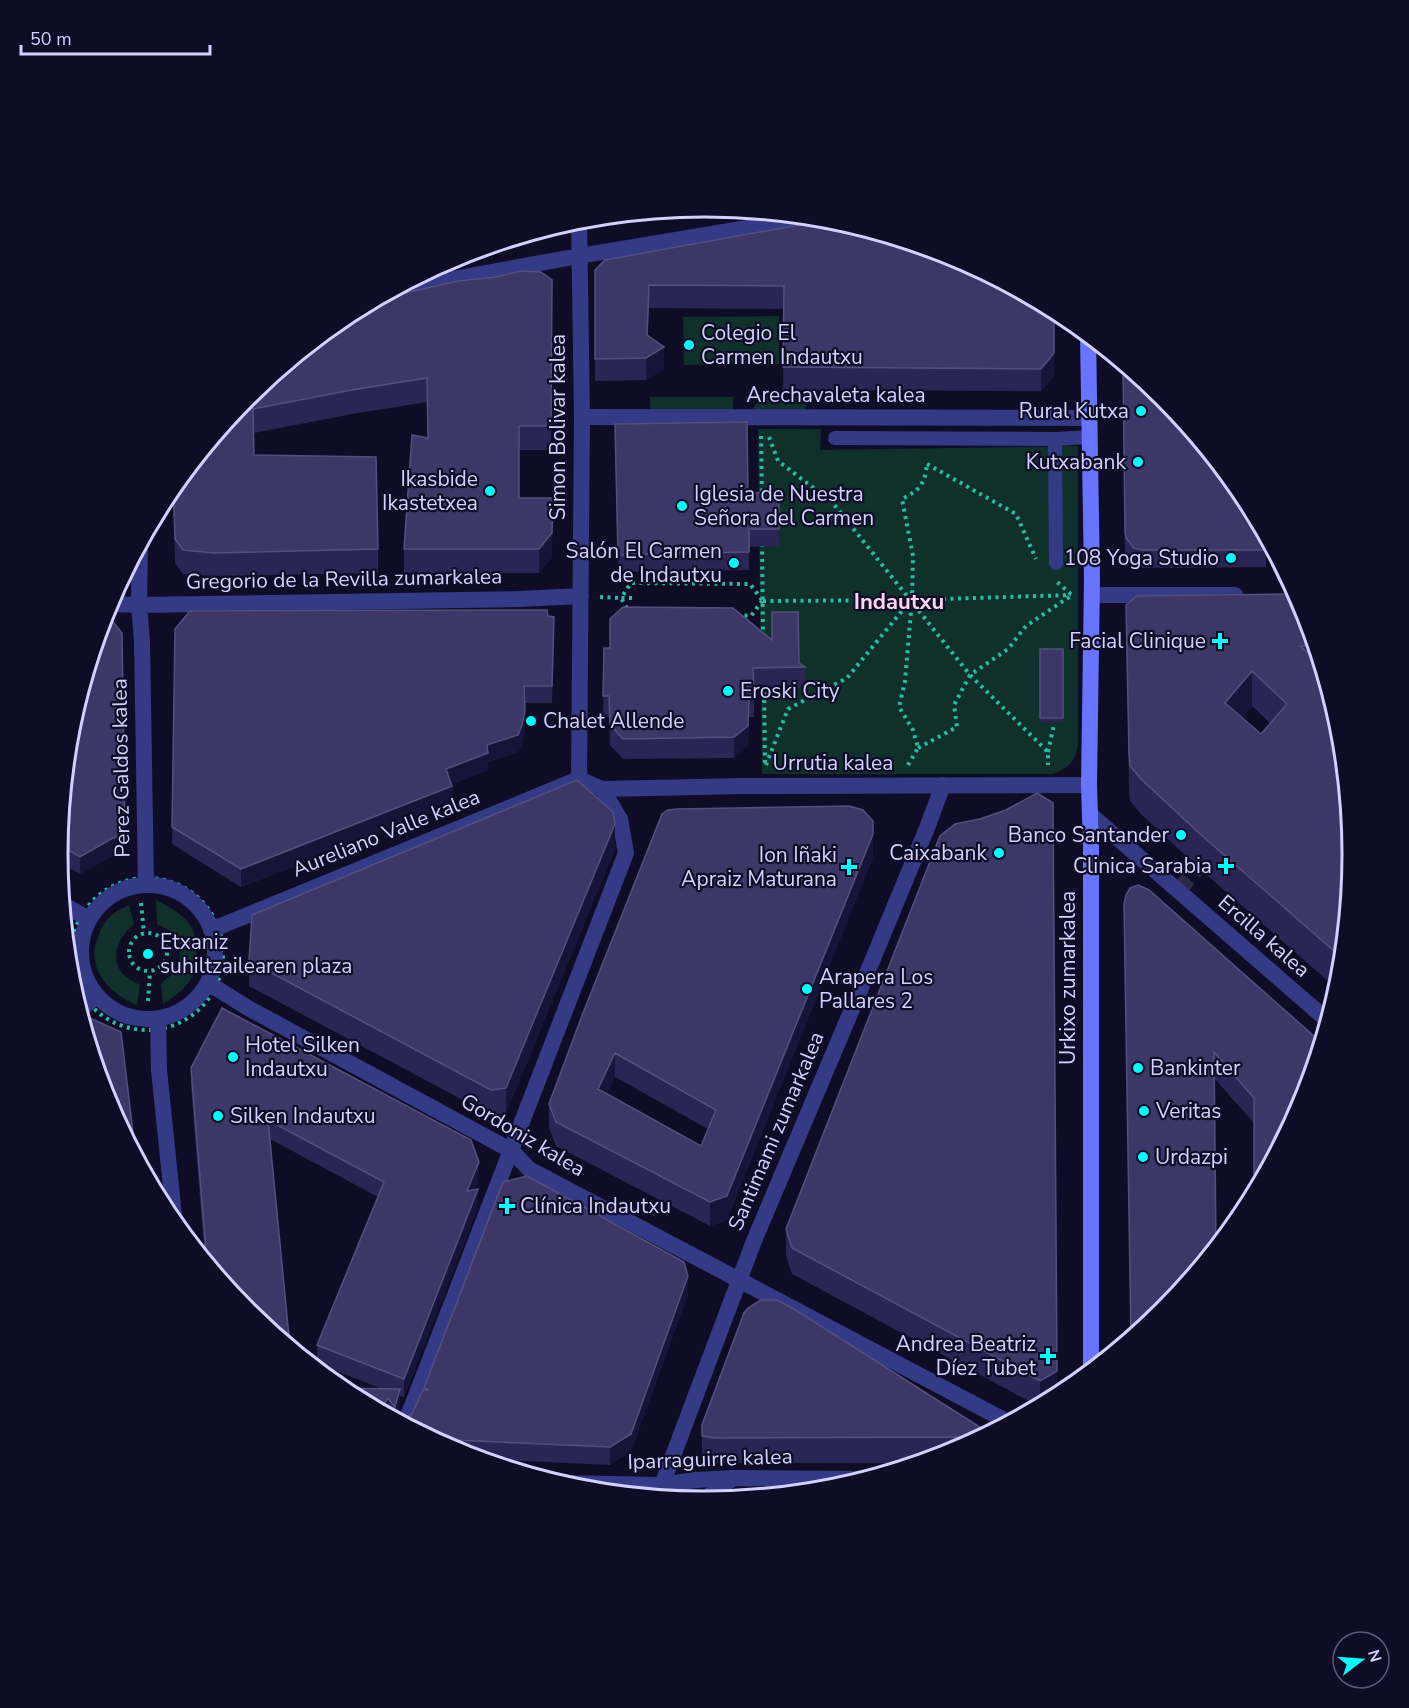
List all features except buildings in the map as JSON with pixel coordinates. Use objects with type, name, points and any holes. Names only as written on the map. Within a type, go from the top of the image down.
[{"type":"main road","name":"Urkixo zumarkalea","points":[[1088,346],[1092,595],[1089,785],[1091,1360]]},
{"type":"street","points":[[416,286],[784,222]]},
{"type":"street","name":"Simon Bolivar kalea","points":[[579,229],[582,417],[579,779]]},
{"type":"street","name":"Arechavaleta kalea","points":[[582,417],[1090,418]]},
{"type":"street","name":"Perez Galdos kalea","points":[[140,559],[145,881]]},
{"type":"street","points":[[1092,595],[1249,595]]},
{"type":"street","name":"Gregorio de la Revilla zumarkalea","points":[[119,604],[581,597]]},
{"type":"street","name":"Urrutia kalea","points":[[579,779],[602,789],[1089,785]]},
{"type":"street","name":"Aureliano Valle kalea","points":[[215,928],[579,779]]},
{"type":"street","name":"Santimami zumarkalea","points":[[660,1490],[754,1241],[943,785]]},
{"type":"street","points":[[408,1417],[627,853],[620,819],[602,789]]},
{"type":"street","name":"Ercilla kalea","points":[[1090,815],[1321,1015]]},
{"type":"street","points":[[145,881],[186,897],[215,928],[211,986],[195,1001],[158,1025],[124,1016],[106,1006],[88,1003],[80,959],[85,917],[107,898],[145,881]]},
{"type":"street","points":[[70,909],[85,917]]},
{"type":"street","name":"Gordoniz kalea","points":[[211,986],[512,1151],[529,1169],[1000,1418]]},
{"type":"street","points":[[158,1025],[159,1071],[173,1205]]},
{"type":"street","points":[[716,1491],[733,1478]]},
{"type":"street","name":"Iparraguirre kalea","points":[[662,1490],[695,1480],[830,1479]]},
{"type":"lane","points":[[835,438],[1055,439],[1090,437]]},
{"type":"lane","points":[[1055,439],[1056,563]]},
{"type":"path","points":[[761,417],[762,497]]},
{"type":"path","points":[[761,417],[778,461],[832,502],[970,675],[1048,752]]},
{"type":"path","points":[[918,748],[913,730],[899,707],[905,681],[912,600],[913,556],[902,499],[919,491],[926,476],[928,447],[932,438]]},
{"type":"path","points":[[927,464],[1016,514],[1040,569]]},
{"type":"path","points":[[762,543],[763,645]]},
{"type":"path","points":[[1056,582],[1072,595]]},
{"type":"path","points":[[621,598],[631,583],[750,584],[763,601]]},
{"type":"path","points":[[1072,583],[1072,606]]},
{"type":"path","points":[[906,785],[907,767],[918,748],[957,727],[954,705],[970,675],[1008,649],[1026,626],[1072,595]]},
{"type":"path","points":[[763,601],[1092,595]]},
{"type":"path","points":[[621,598],[632,598]]},
{"type":"path","points":[[621,598],[630,615]]},
{"type":"path","points":[[764,679],[765,769],[788,709],[847,678],[912,600]]},
{"type":"path","points":[[729,615],[751,616],[763,601]]},
{"type":"path","points":[[1054,724],[1048,752],[1048,765],[1057,765]]},
{"type":"path","points":[[73,937],[75,927],[85,917],[88,905],[105,889],[123,881],[171,880],[194,892],[211,911],[215,928],[224,948],[224,961],[199,1011],[173,1026],[158,1025],[140,1030],[126,1027],[111,1022],[88,1003]]},
{"type":"path","points":[[141,902],[144,933]]},
{"type":"path","points":[[150,932],[162,938],[168,949],[166,962],[150,972],[132,964],[129,951],[133,939],[150,932]]},
{"type":"path","points":[[147,1004],[150,972]]},
{"type":"green space","points":[[779,316],[779,364],[684,365],[683,317]]},
{"type":"green space","points":[[773,394],[778,401],[801,394],[806,402],[804,411],[758,426],[750,423],[748,417],[755,405],[764,397]]},
{"type":"green space","points":[[650,397],[733,397],[733,429],[651,427]]},
{"type":"green space","points":[[758,429],[821,429],[820,450],[1078,446],[1078,744],[1076,755],[1067,766],[1053,774],[762,774]]},
{"type":"green space","points":[[156,900],[174,910],[187,921],[193,930],[196,945],[195,966],[190,981],[179,993],[163,1004],[161,983],[176,969],[180,951],[174,935],[157,924]]},
{"type":"green space","points":[[129,905],[134,924],[120,941],[116,955],[119,969],[140,985],[137,1005],[109,987],[102,979],[95,960],[98,937],[104,925],[115,913]]},
{"type":"tunnel","points":[[1178,891],[1212,851]]},
{"type":"place","name":"Colegio El Carmen Indautxu","points":[[689,345]]},
{"type":"place","name":"Rural Kutxa","points":[[1141,411]]},
{"type":"place","name":"Kutxabank","points":[[1138,462]]},
{"type":"place","name":"Ikasbide Ikastetxea","points":[[490,491]]},
{"type":"place","name":"Iglesia de Nuestra Señora del Carmen","points":[[682,506]]},
{"type":"place","name":"108 Yoga Studio","points":[[1231,558]]},
{"type":"place","name":"Salón El Carmen de Indautxu","points":[[734,563]]},
{"type":"place","name":"Facial Clinique","points":[[1220,641]]},
{"type":"place","name":"Eroski City","points":[[728,691]]},
{"type":"place","name":"Chalet Allende","points":[[531,721]]},
{"type":"place","name":"Banco Santander","points":[[1181,835]]},
{"type":"place","name":"Caixabank","points":[[999,853]]},
{"type":"place","name":"Clinica Sarabia","points":[[1226,866]]},
{"type":"place","name":"Ion Iñaki Apraiz Maturana","points":[[849,867]]},
{"type":"place","name":"Etxaniz suhiltzailearen plaza","points":[[148,954]]},
{"type":"place","name":"Arapera Los Pallares 2","points":[[807,989]]},
{"type":"place","name":"Hotel Silken Indautxu","points":[[233,1057]]},
{"type":"place","name":"Bankinter","points":[[1138,1068]]},
{"type":"place","name":"Veritas","points":[[1144,1111]]},
{"type":"place","name":"Silken Indautxu","points":[[218,1116]]},
{"type":"place","name":"Urdazpi","points":[[1143,1157]]},
{"type":"place","name":"Clínica Indautxu","points":[[507,1206]]},
{"type":"place","name":"Andrea Beatriz Díez Tubet","points":[[1048,1356]]},
{"type":"district","name":"Indautxu","points":[[899,602]]}]
